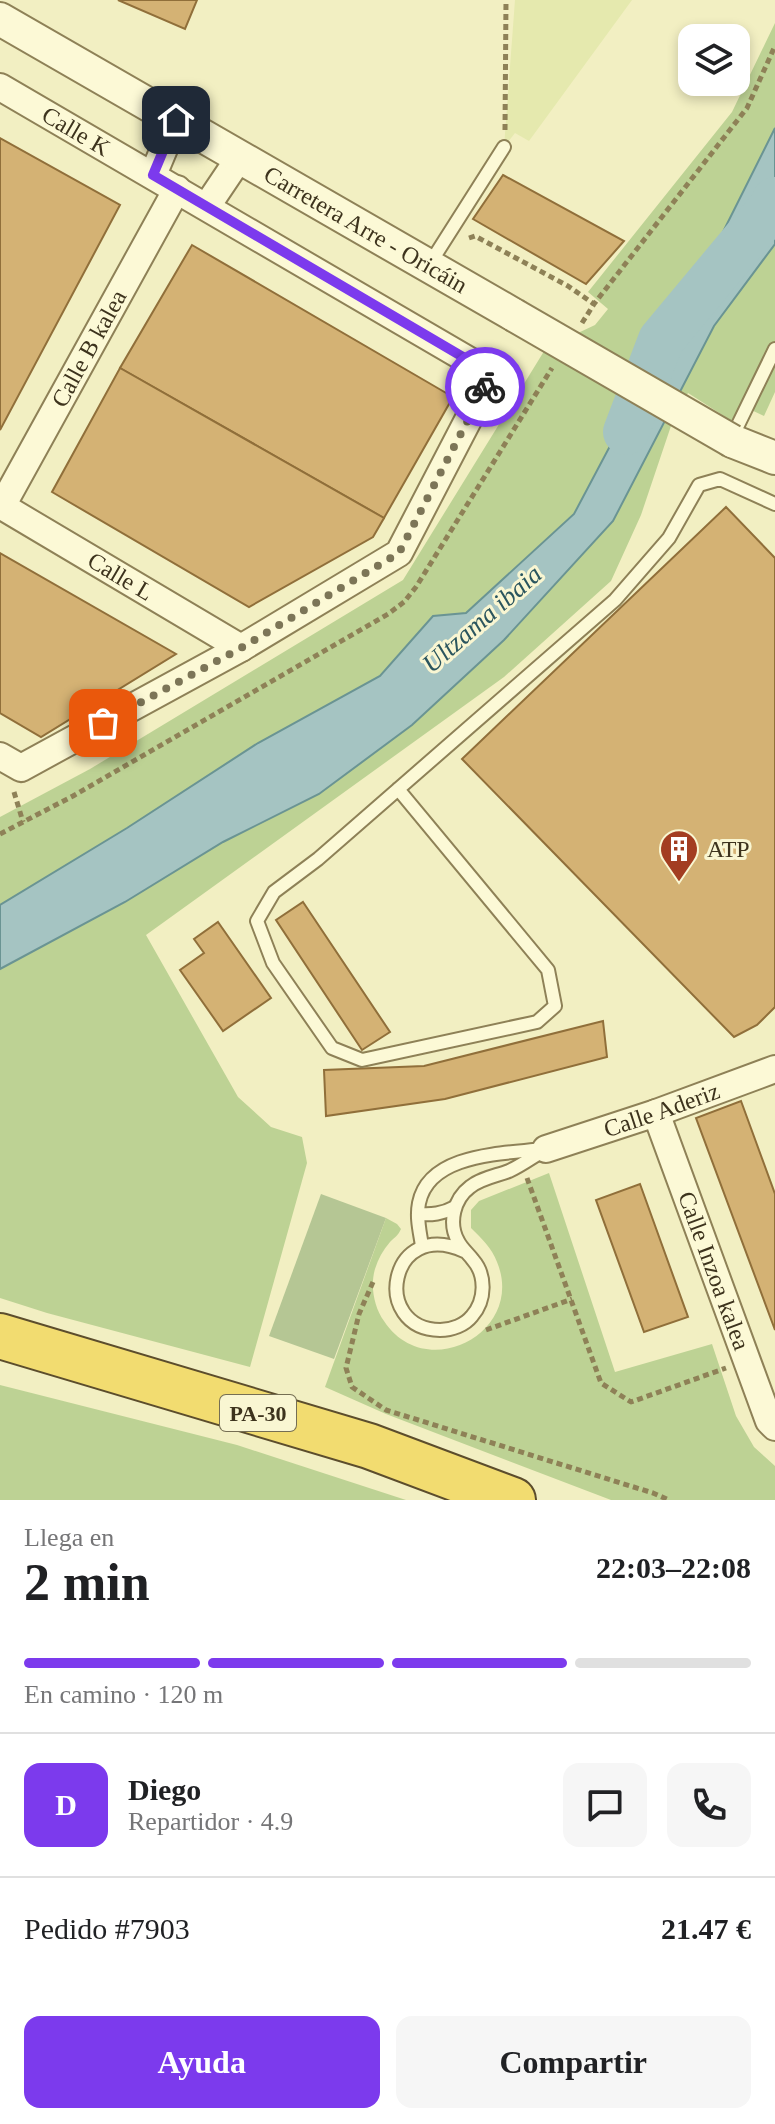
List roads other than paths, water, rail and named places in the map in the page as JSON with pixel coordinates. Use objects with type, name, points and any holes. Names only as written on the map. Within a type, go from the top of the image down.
[{"type":"highway","name":"PA-30","points":[[0,1336],[369,1446],[513,1500]]},
{"type":"street","name":"Carretera Arre - Oricáin","points":[[0,19],[514,315],[735,433],[775,458]]},
{"type":"street","name":"Calle K","points":[[0,87],[492,374],[399,553],[241,648]]},
{"type":"street","points":[[153,175],[176,120]]},
{"type":"street","points":[[207,206],[240,157]]},
{"type":"street","name":"Calle B kalea","points":[[1,506],[177,189]]},
{"type":"street","name":"Calle L","points":[[1,506],[241,648]]},
{"type":"street","points":[[11,762],[241,648]]},
{"type":"street","name":"Calle Aderiz","points":[[546,1149],[775,1069]]},
{"type":"street","name":"Calle Inzoa kalea","points":[[656,1113],[769,1421],[775,1427]]},
{"type":"lane","points":[[429,265],[504,147]]},
{"type":"lane","points":[[735,433],[775,349]]},
{"type":"lane","points":[[398,789],[548,970],[555,1006],[537,1022],[362,1060],[332,1048],[273,963],[257,921],[274,892],[318,859],[398,789],[615,600],[669,538],[699,485],[720,479],[775,504]]},
{"type":"lane","points":[[464,1251],[436,1243],[422,1246],[401,1265],[396,1278],[400,1306],[408,1318],[419,1326],[447,1330],[461,1325],[472,1316],[480,1303],[483,1289],[481,1274],[475,1261],[456,1239],[453,1217],[458,1198],[471,1186],[512,1170],[546,1149]]},
{"type":"lane","points":[[422,1246],[419,1200],[434,1176],[450,1166],[487,1155],[546,1149]]},
{"type":"lane","points":[[418,1214],[431,1215],[455,1207]]},
{"type":"water","points":[[775,128],[775,244],[714,326],[613,521],[504,640],[412,725],[319,794],[223,842],[125,902],[0,969],[0,905],[258,743],[380,676],[433,616],[466,613],[574,514]]},
{"type":"waterway","name":"Ultzama ibaia","points":[[626,432],[661,340],[775,200]]},
{"type":"place","name":"ATP","points":[[679,883]]}]
